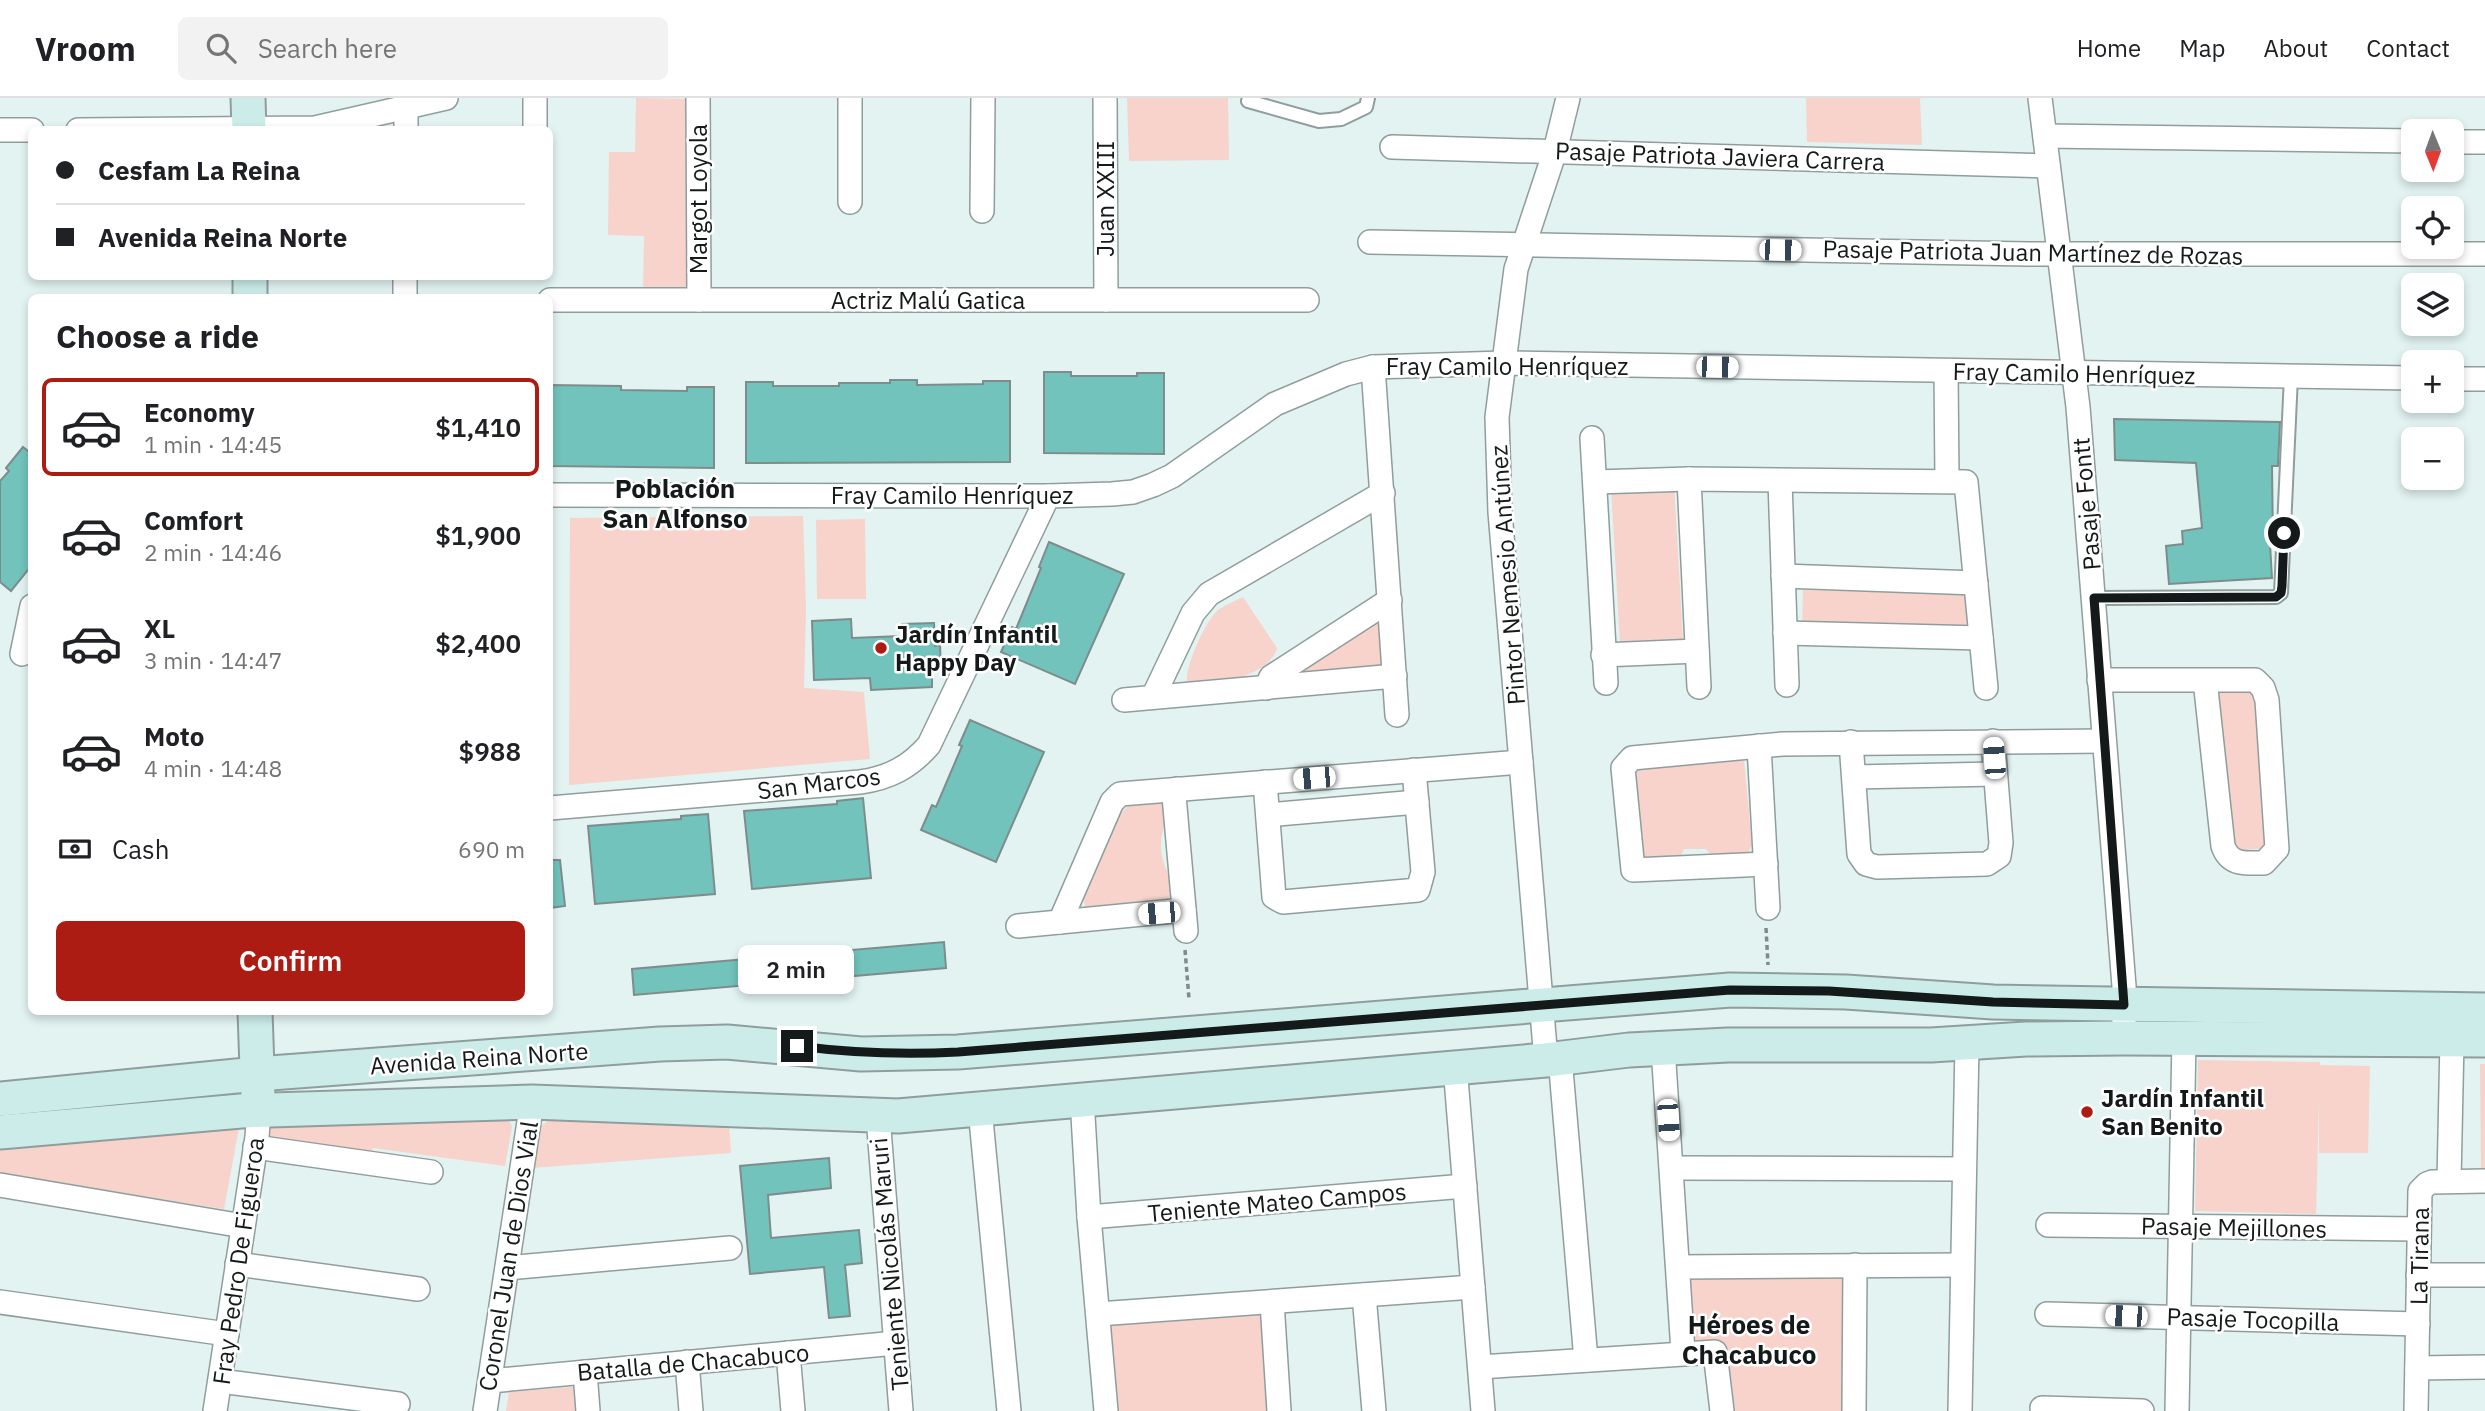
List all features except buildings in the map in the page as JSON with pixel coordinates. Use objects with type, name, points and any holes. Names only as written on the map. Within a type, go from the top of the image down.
[{"type":"street","points":[[248,98],[249,126]]},
{"type":"street","points":[[335,126],[406,119],[446,98]]},
{"type":"street","points":[[535,98],[535,126]]},
{"type":"street","name":"Margot Loyola","points":[[698,98],[699,299]]},
{"type":"street","points":[[850,98],[850,202]]},
{"type":"street","points":[[982,211],[983,98]]},
{"type":"street","name":"Juan XXIII","points":[[1105,98],[1106,300]]},
{"type":"street","name":"Pintor Nemesio Antúnez","points":[[1568,98],[1555,151],[1516,269],[1497,417],[1521,762],[1542,1004],[1553,1059],[1586,1360]]},
{"type":"street","name":"Pasaje Fontt","points":[[2040,98],[2074,373],[2094,598],[2124,1005],[2124,1038]]},
{"type":"street","points":[[0,130],[28,130]]},
{"type":"street","points":[[2045,136],[2401,141]]},
{"type":"street","points":[[2464,142],[2485,142]]},
{"type":"street","name":"Pasaje Patriota Javiera Carrera","points":[[1392,147],[2048,166]]},
{"type":"street","name":"Pasaje Patriota Juan Martínez de Rozas","points":[[1370,242],[2058,254],[2485,254]]},
{"type":"street","name":"Actriz Malú Gatica","points":[[553,300],[1307,300]]},
{"type":"street","name":"Fray Camilo Henríquez","points":[[553,495],[1048,496],[1133,492],[1172,476],[1275,404],[1346,374],[1373,367],[1504,363],[2401,378]]},
{"type":"street","points":[[1373,367],[1397,715]]},
{"type":"street","points":[[1946,370],[1947,481]]},
{"type":"street","points":[[2464,379],[2485,379]]},
{"type":"street","points":[[1592,438],[1605,683]]},
{"type":"street","points":[[1596,482],[1689,479],[1966,482],[1986,688]]},
{"type":"street","points":[[1689,479],[1699,687]]},
{"type":"street","points":[[1780,481],[1787,685]]},
{"type":"street","points":[[1153,698],[1193,613],[1209,594],[1383,493]]},
{"type":"street","name":"San Marcos","points":[[553,808],[860,782],[886,776],[909,764],[929,745],[1048,496]]},
{"type":"street","points":[[1783,576],[1976,583]]},
{"type":"street","points":[[1266,688],[1271,677],[1390,600]]},
{"type":"street","points":[[22,654],[28,625]]},
{"type":"street","points":[[1785,633],[1981,638]]},
{"type":"street","points":[[1603,655],[1697,651]]},
{"type":"street","points":[[1124,700],[1395,676]]},
{"type":"street","points":[[2099,680],[2205,680],[2255,680],[2263,688],[2267,700],[2277,849],[2264,863],[2235,863],[2226,856],[2205,680]]},
{"type":"street","points":[[1851,742],[1860,855],[1866,864],[1877,867],[1987,864],[1999,856],[2001,843],[1993,741]]},
{"type":"street","points":[[1766,864],[1633,870],[1623,768],[1632,758],[1759,746],[1851,742],[2104,741]]},
{"type":"street","points":[[1759,746],[1768,908]]},
{"type":"street","points":[[1060,922],[1112,802],[1120,794],[1521,762]]},
{"type":"street","points":[[1265,782],[1274,897],[1283,902],[1418,890],[1423,872],[1414,770]]},
{"type":"street","points":[[1854,777],[1995,774]]},
{"type":"street","points":[[1018,926],[1060,922],[1185,920],[1174,796],[1177,789]]},
{"type":"street","points":[[1268,815],[1417,802]]},
{"type":"street","name":"Avenida Reina Norte","points":[[0,1099],[257,1074],[660,1044],[727,1042],[861,1054],[912,1055],[1730,990],[1829,991],[1993,1002],[2485,1010]]},
{"type":"street","points":[[255,1015],[258,1110]]},
{"type":"street","name":"Avenida Reina Norte","points":[[0,1132],[258,1110],[532,1102],[878,1116],[1663,1048],[1728,1045],[1894,1046],[2026,1039],[2124,1038],[2485,1040]]},
{"type":"street","points":[[2177,1411],[2184,1038]]},
{"type":"street","name":"La Tirana","points":[[2416,1411],[2419,1195],[2422,1187],[2432,1182],[2449,1181],[2452,1040]]},
{"type":"street","points":[[1960,1411],[1966,1043]]},
{"type":"street","points":[[1663,1048],[1683,1352]]},
{"type":"street","points":[[1455,1066],[1483,1411]]},
{"type":"street","points":[[1082,1099],[1106,1411]]},
{"type":"street","name":"Coronel Juan de Dios Vial","points":[[485,1411],[532,1102]]},
{"type":"street","points":[[980,1109],[1009,1411]]},
{"type":"street","name":"Fray Pedro De Figueroa","points":[[215,1411],[255,1147],[258,1110]]},
{"type":"street","name":"Teniente Nicolás Maruri","points":[[878,1116],[901,1411]]},
{"type":"street","points":[[255,1147],[431,1172]]},
{"type":"street","points":[[1672,1168],[1964,1169]]},
{"type":"street","points":[[2449,1181],[2485,1181]]},
{"type":"street","points":[[0,1185],[243,1226]]},
{"type":"street","name":"Teniente Mateo Campos","points":[[1089,1217],[1465,1186]]},
{"type":"street","name":"Pasaje Mejillones","points":[[2048,1225],[2419,1229]]},
{"type":"street","points":[[507,1268],[730,1248]]},
{"type":"street","points":[[237,1264],[418,1289]]},
{"type":"street","points":[[1854,1411],[1855,1265]]},
{"type":"street","points":[[1678,1267],[1962,1265]]},
{"type":"street","points":[[2418,1275],[2485,1275]]},
{"type":"street","points":[[1098,1314],[1473,1287]]},
{"type":"street","points":[[1364,1295],[1374,1411]]},
{"type":"street","points":[[1272,1302],[1279,1411]]},
{"type":"street","points":[[0,1303],[227,1334]]},
{"type":"street","name":"Pasaje Tocopilla","points":[[2047,1314],[2418,1324]]},
{"type":"street","name":"Batalla de Chacabuco","points":[[490,1381],[896,1343]]},
{"type":"street","points":[[1480,1367],[1714,1352],[1722,1411]]},
{"type":"street","points":[[788,1353],[793,1411]]},
{"type":"street","points":[[687,1363],[691,1411]]},
{"type":"street","points":[[2417,1368],[2485,1367]]},
{"type":"street","points":[[585,1372],[588,1411]]},
{"type":"street","points":[[220,1381],[398,1404]]},
{"type":"street","points":[[2042,1408],[2142,1411]]},
{"type":"lane","points":[[1248,102],[1319,121],[1341,119],[1366,107],[1368,98]]},
{"type":"lane","points":[[2094,598],[2276,597],[2281,593],[2291,376]]},
{"type":"path","points":[[1185,920],[1188,999]]},
{"type":"shaded area","points":[[636,98],[692,99],[690,291],[643,290],[644,236],[608,235],[609,152],[635,152]]},
{"type":"shaded area","points":[[1127,98],[1228,98],[1229,160],[1129,161]]},
{"type":"shaded area","points":[[1806,98],[1920,98],[1922,145],[1807,142]]},
{"type":"shaded area","points":[[1674,484],[1683,640],[1620,644],[1611,488]]},
{"type":"shaded area","points":[[803,516],[806,609],[804,688],[864,692],[870,759],[569,785],[570,518]]},
{"type":"shaded area","points":[[865,519],[866,599],[817,599],[816,520]]},
{"type":"shaded area","points":[[1803,590],[1968,594],[1967,633],[1802,629]]},
{"type":"shaded area","points":[[1243,597],[1277,648],[1272,658],[1252,673],[1238,678],[1210,683],[1187,681],[1193,654],[1213,616],[1218,610]]},
{"type":"shaded area","points":[[1376,616],[1383,619],[1387,671],[1289,678]]},
{"type":"shaded area","points":[[2254,686],[2267,848],[2232,851],[2219,689]]},
{"type":"shaded area","points":[[1736,757],[1744,761],[1752,845],[1746,856],[1714,858],[1706,849],[1684,849],[1679,860],[1651,862],[1643,856],[1635,776],[1640,766]]},
{"type":"shaded area","points":[[1163,803],[1167,820],[1161,841],[1161,853],[1172,886],[1167,902],[1086,909],[1083,899],[1120,814],[1128,806]]},
{"type":"shaded area","points":[[2198,1060],[2320,1062],[2320,1065],[2370,1066],[2368,1153],[2319,1153],[2319,1099],[2316,1214],[2195,1211]]},
{"type":"shaded area","points":[[2480,1064],[2485,1064],[2485,1173],[2481,1173]]},
{"type":"shaded area","points":[[563,1115],[729,1123],[731,1153],[532,1168],[537,1129],[549,1120]]},
{"type":"shaded area","points":[[508,1118],[512,1127],[505,1166],[373,1148],[367,1155],[260,1143],[265,1127]]},
{"type":"shaded area","points":[[240,1122],[224,1209],[0,1174],[0,1145]]},
{"type":"shaded area","points":[[1852,1268],[1851,1411],[1728,1411],[1721,1341],[1691,1341],[1687,1269]]},
{"type":"shaded area","points":[[1266,1308],[1271,1411],[1110,1411],[1101,1317]]},
{"type":"shaded area","points":[[583,1386],[584,1411],[506,1411],[509,1392]]},
{"type":"place","name":"Jardín Infantil Happy Day","points":[[881,648]]},
{"type":"place","name":"Jardín Infantil San Benito","points":[[2087,1112]]},
{"type":"district","name":"Población San Alfonso","points":[[675,503]]},
{"type":"district","name":"Héroes de Chacabuco","points":[[1749,1339]]},
{"type":"route","points":[[797,1046],[861,1054],[912,1055],[1693,991],[1829,991],[1993,1002],[2124,1005],[2094,598],[2276,597],[2281,593],[2282,586],[2284,533]]}]
